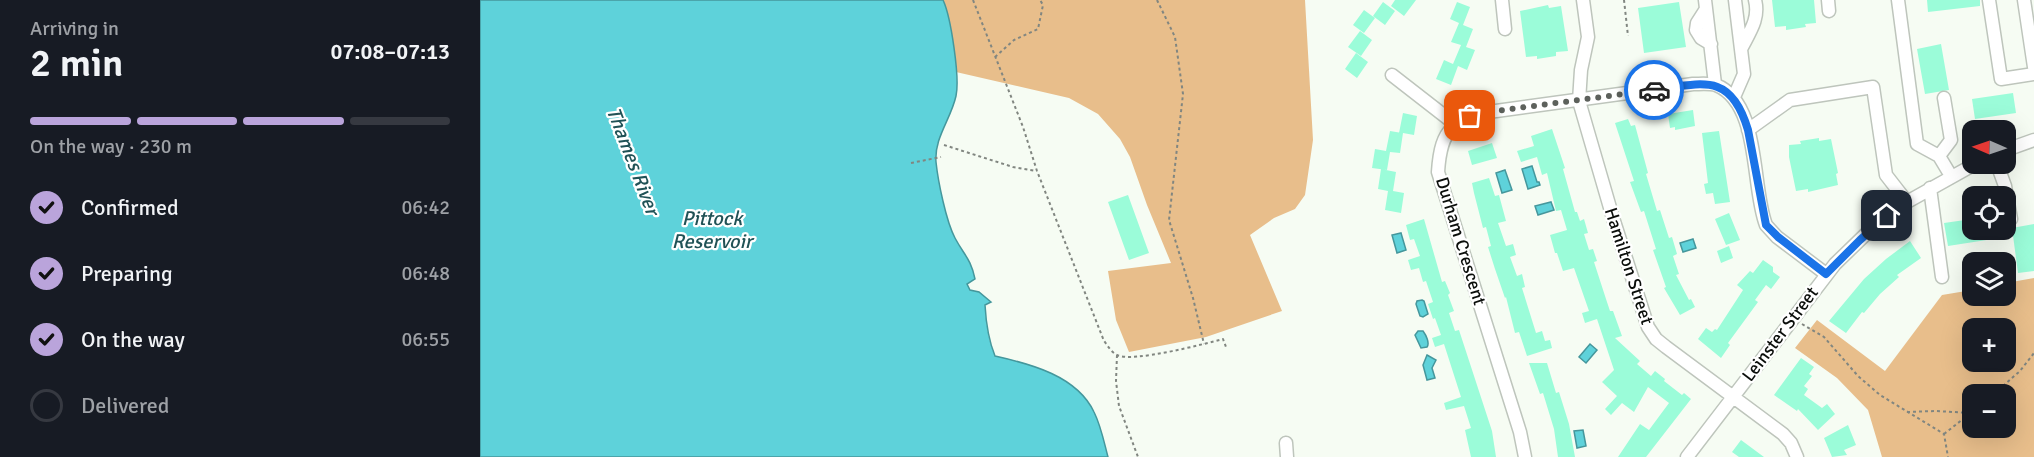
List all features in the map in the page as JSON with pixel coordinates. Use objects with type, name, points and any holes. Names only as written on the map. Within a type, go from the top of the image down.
[{"type":"street","points":[[1502,0],[1505,29]]},
{"type":"street","name":"Hamilton Street","points":[[1583,0],[1588,37],[1581,70],[1579,101],[1613,220],[1648,327],[1666,348],[1783,434],[1791,443],[1797,457]]},
{"type":"street","points":[[1734,97],[1744,74],[1735,0]]},
{"type":"street","points":[[1741,49],[1756,16],[1755,0]]},
{"type":"street","points":[[1898,0],[1917,144],[1939,156],[1951,176]]},
{"type":"street","points":[[1989,0],[2001,79],[2034,74]]},
{"type":"street","points":[[2024,0],[2034,67]]},
{"type":"street","points":[[1706,5],[1715,84]]},
{"type":"street","points":[[1392,75],[1455,123],[1470,116],[1496,111],[1693,84],[1715,84],[1734,97],[1744,115],[1766,225],[1826,274]]},
{"type":"street","points":[[1748,130],[1790,100],[1873,87],[1886,175],[1907,202]]},
{"type":"street","points":[[1939,156],[1951,140],[1944,98]]},
{"type":"street","name":"Durham Crescent","points":[[1455,123],[1439,153],[1438,172],[1520,432],[1525,457]]},
{"type":"street","points":[[2016,146],[2034,140]]},
{"type":"street","name":"Leinster Street","points":[[1687,457],[1826,274],[1867,233],[1907,202],[1962,170]]},
{"type":"street","points":[[1930,188],[1942,277]]},
{"type":"street","points":[[1286,443],[1287,457]]},
{"type":"path","points":[[973,0],[1023,127],[1036,171],[1104,341],[1117,355],[1135,357],[1223,339],[1226,347]]},
{"type":"path","points":[[995,57],[1014,40],[1038,29],[1042,5],[1040,0]]},
{"type":"path","points":[[1157,0],[1175,37],[1183,94],[1169,220],[1193,298],[1204,344]]},
{"type":"path","points":[[1624,0],[1628,36]]},
{"type":"path","points":[[944,145],[1013,167],[1036,171]]},
{"type":"path","points":[[911,163],[941,158]]},
{"type":"path","points":[[1792,318],[1824,337],[1869,386],[1944,434],[1948,457]]},
{"type":"path","points":[[2005,384],[2020,371],[2034,353]]},
{"type":"path","points":[[1117,355],[1116,381],[1119,406],[1138,457]]},
{"type":"path","points":[[1907,412],[1962,412]]},
{"type":"path","points":[[1944,434],[1962,420]]},
{"type":"shaded area","points":[[943,0],[1305,0],[1313,140],[1305,195],[1295,209],[1274,218],[1250,235],[1282,311],[1206,337],[1129,352],[1116,320],[1108,271],[1171,263],[1130,157],[1120,139],[1098,114],[1069,98],[956,72]]},
{"type":"shaded area","points":[[2034,278],[2034,457],[1882,457],[1868,410],[1837,378],[1795,348],[1817,320],[1885,371],[1942,295],[1962,292],[1962,306],[2016,306],[2016,281]]},
{"type":"water","name":"Pittock Reservoir","points":[[480,0],[943,0],[954,48],[957,87],[954,104],[940,137],[936,162],[949,222],[975,279],[967,284],[970,290],[979,292],[991,302],[985,305],[985,312],[995,356],[1038,368],[1076,389],[1094,412],[1108,457],[480,457]]},
{"type":"water","points":[[1532,166],[1540,185],[1528,189],[1522,169]]},
{"type":"water","points":[[1505,170],[1512,190],[1502,193],[1496,173]]},
{"type":"water","points":[[1551,202],[1554,210],[1538,215],[1535,206]]},
{"type":"water","points":[[1401,233],[1406,250],[1397,253],[1392,235]]},
{"type":"water","points":[[1693,239],[1696,248],[1683,252],[1680,243]]},
{"type":"water","points":[[1422,300],[1428,314],[1423,317],[1420,316],[1416,304],[1417,301]]},
{"type":"water","points":[[1418,331],[1423,331],[1428,341],[1427,347],[1421,348],[1415,335]]},
{"type":"water","points":[[1590,344],[1597,350],[1586,363],[1579,357]]},
{"type":"water","points":[[1427,355],[1436,360],[1432,368],[1435,378],[1427,380],[1423,365]]},
{"type":"water","points":[[1583,430],[1586,446],[1577,448],[1574,431]]},
{"type":"building","points":[[1395,0],[1416,0],[1404,16],[1391,6]]},
{"type":"building","points":[[1772,0],[1814,0],[1816,23],[1786,30],[1786,26],[1775,27]]},
{"type":"building","points":[[1927,0],[1980,0],[1980,6],[1928,12]]},
{"type":"building","points":[[1383,2],[1395,11],[1385,25],[1373,16]]},
{"type":"building","points":[[1457,2],[1470,7],[1463,25],[1473,29],[1466,47],[1475,50],[1467,70],[1458,66],[1451,85],[1436,79],[1444,60],[1453,64],[1461,45],[1451,42],[1459,23],[1450,19]]},
{"type":"building","points":[[1679,2],[1686,47],[1644,53],[1638,8]]},
{"type":"building","points":[[1548,5],[1549,8],[1561,6],[1568,51],[1556,52],[1556,56],[1537,59],[1537,56],[1526,57],[1520,11]]},
{"type":"building","points":[[1364,10],[1375,18],[1364,33],[1353,25]]},
{"type":"building","points":[[1360,31],[1372,40],[1361,56],[1348,47]]},
{"type":"building","points":[[1941,44],[1949,90],[1925,94],[1917,49]]},
{"type":"building","points":[[1356,53],[1368,62],[1357,78],[1345,69]]},
{"type":"building","points":[[2013,93],[2016,113],[1975,119],[1972,99]]},
{"type":"building","points":[[1693,110],[1695,126],[1675,130],[1675,127],[1670,128],[1668,114]]},
{"type":"building","points":[[1403,113],[1417,116],[1414,135],[1403,133],[1400,153],[1390,152],[1387,170],[1372,168],[1375,149],[1386,151],[1390,131],[1399,133]]},
{"type":"building","points":[[1628,119],[1631,126],[1635,125],[1657,211],[1660,210],[1669,238],[1672,237],[1677,254],[1673,256],[1679,274],[1676,275],[1695,307],[1680,315],[1664,288],[1666,287],[1653,250],[1656,249],[1644,211],[1641,212],[1630,182],[1634,181],[1615,123]]},
{"type":"building","points":[[1552,129],[1565,168],[1563,169],[1575,212],[1580,221],[1584,219],[1588,233],[1584,234],[1589,250],[1593,249],[1597,261],[1594,262],[1610,311],[1613,311],[1622,336],[1615,338],[1640,361],[1637,364],[1651,376],[1655,371],[1682,395],[1684,393],[1691,399],[1646,457],[1618,457],[1640,424],[1649,430],[1669,403],[1648,387],[1634,412],[1622,403],[1611,415],[1605,409],[1617,396],[1602,382],[1614,370],[1597,319],[1585,323],[1582,313],[1589,311],[1574,268],[1563,271],[1557,253],[1555,253],[1550,235],[1567,230],[1561,210],[1556,211],[1547,173],[1542,175],[1537,157],[1521,162],[1517,151],[1534,146],[1531,136]]},
{"type":"building","points":[[1719,131],[1730,202],[1715,204],[1713,193],[1706,194],[1704,184],[1708,183],[1702,133]]},
{"type":"building","points":[[1819,138],[1819,141],[1831,139],[1838,173],[1836,174],[1838,185],[1808,192],[1808,189],[1796,191],[1789,157],[1789,145]]},
{"type":"building","points":[[1492,143],[1497,158],[1472,165],[1468,151]]},
{"type":"building","points":[[1381,169],[1396,172],[1393,191],[1404,193],[1401,213],[1385,210],[1388,191],[1378,189]]},
{"type":"building","points":[[1489,178],[1495,196],[1499,195],[1506,221],[1498,223],[1506,246],[1513,244],[1516,255],[1510,257],[1517,276],[1522,274],[1525,287],[1522,288],[1536,333],[1542,331],[1545,341],[1550,340],[1552,348],[1527,356],[1519,332],[1515,333],[1506,297],[1488,247],[1491,246],[1486,227],[1483,228],[1474,193],[1472,183]]},
{"type":"building","points":[[1128,195],[1149,253],[1129,260],[1108,202]]},
{"type":"building","points":[[1729,213],[1740,240],[1726,245],[1715,219]]},
{"type":"building","points":[[1424,219],[1442,282],[1445,281],[1450,293],[1448,295],[1454,311],[1449,313],[1455,331],[1459,330],[1492,431],[1496,457],[1471,457],[1465,430],[1471,428],[1464,406],[1446,410],[1444,403],[1461,397],[1444,344],[1435,347],[1432,338],[1441,335],[1428,304],[1433,302],[1426,281],[1423,282],[1419,268],[1411,270],[1408,260],[1420,256],[1414,239],[1410,240],[1406,225]]},
{"type":"building","points":[[1962,220],[1962,240],[1987,240],[1948,246],[1944,223]]},
{"type":"building","points":[[2034,224],[2034,271],[2018,273],[2014,240],[2016,240],[2016,227]]},
{"type":"building","points":[[1910,241],[1921,258],[1897,275],[1899,277],[1864,313],[1862,312],[1846,333],[1829,321],[1864,279]]},
{"type":"building","points":[[1729,246],[1733,258],[1721,263],[1717,251]]},
{"type":"building","points":[[1763,260],[1773,267],[1773,272],[1780,277],[1771,289],[1766,285],[1755,300],[1758,302],[1728,343],[1730,345],[1721,358],[1698,339],[1706,328],[1712,332],[1717,330],[1743,290],[1737,285],[1750,271],[1753,273]]},
{"type":"building","points":[[1801,358],[1814,367],[1809,374],[1812,376],[1804,386],[1808,389],[1804,395],[1822,408],[1827,404],[1835,414],[1818,430],[1798,409],[1797,411],[1774,395]]},
{"type":"building","points":[[1529,363],[1547,363],[1569,424],[1575,457],[1558,457],[1554,429],[1543,393],[1540,394]]},
{"type":"building","points":[[1848,425],[1856,445],[1844,450],[1847,455],[1832,457],[1824,438]]},
{"type":"building","points":[[1741,440],[1764,457],[1739,457],[1732,452]]},
{"type":"way so far","points":[[1470,116],[1654,90]]},
{"type":"route","points":[[1654,90],[1693,84],[1715,84],[1734,97],[1744,115],[1748,130],[1766,225],[1770,231],[1826,274],[1887,216]]},
{"type":"water label","name":"Thames River","points":[[633,161]]}]
